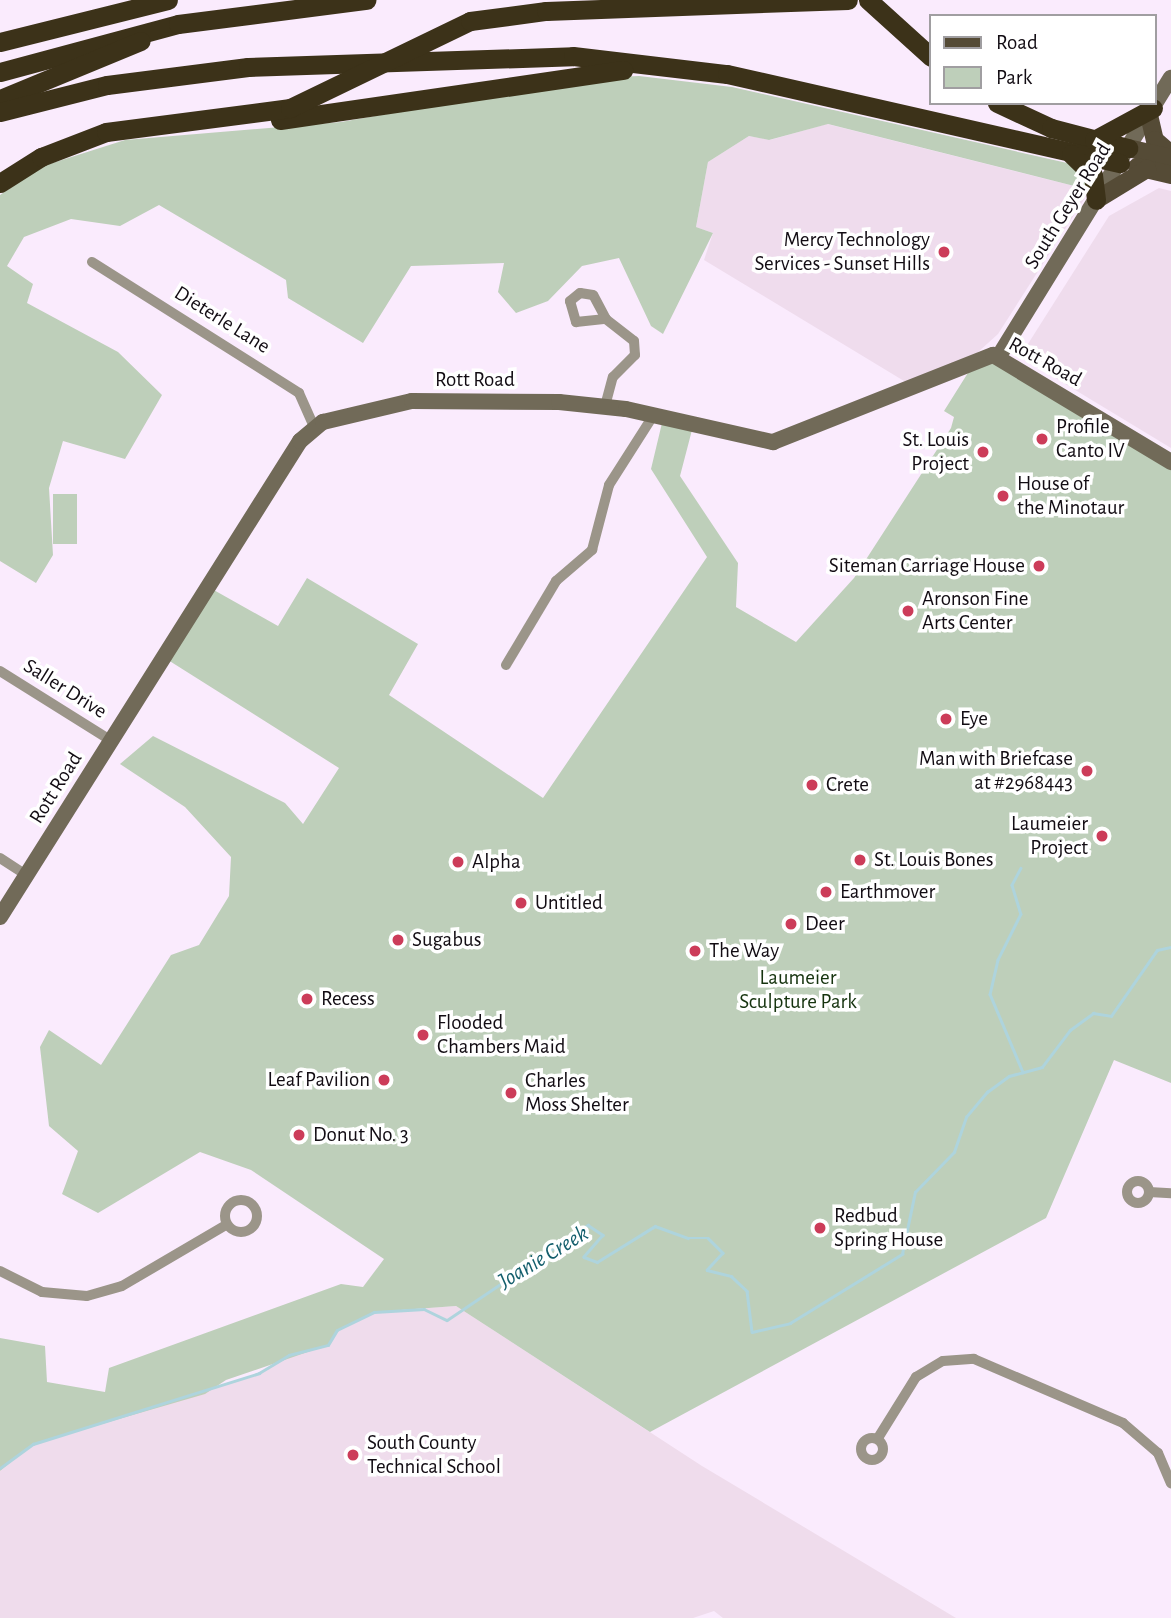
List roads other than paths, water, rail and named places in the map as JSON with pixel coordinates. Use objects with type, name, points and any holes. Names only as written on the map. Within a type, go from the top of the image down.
[{"type":"highway","points":[[40,30],[104,0]]},
{"type":"highway","points":[[0,42],[168,0]]},
{"type":"highway","points":[[0,72],[178,24],[366,0]]},
{"type":"highway","points":[[0,183],[86,138],[290,108],[366,74],[426,37],[508,14],[848,0]]},
{"type":"highway","points":[[868,0],[930,56]]},
{"type":"highway","points":[[0,99],[178,24]]},
{"type":"highway","points":[[0,112],[145,79],[350,61],[573,55],[680,67],[1067,151],[1124,156]]},
{"type":"highway","points":[[188,122],[302,118],[559,75],[680,67]]},
{"type":"highway","points":[[1002,105],[1094,140],[1124,156]]},
{"type":"highway","points":[[1094,140],[1151,112]]},
{"type":"highway","points":[[1067,151],[1093,176],[1096,200]]},
{"type":"main road","points":[[1151,112],[1155,140],[1171,156]]},
{"type":"main road","points":[[1124,156],[1171,156]]},
{"type":"main road","points":[[1124,156],[1147,169],[1171,175]]},
{"type":"main road","points":[[1096,200],[1147,169]]},
{"type":"street","name":"South Geyer Road","points":[[1157,102],[1171,78]]},
{"type":"street","name":"South Geyer Road","points":[[999,356],[1155,105]]},
{"type":"street","name":"Dieterle Lane","points":[[92,262],[291,387],[314,426]]},
{"type":"street","points":[[605,406],[613,377],[635,355],[627,331],[606,319]]},
{"type":"street","name":"Rott Road","points":[[0,917],[110,740],[314,426],[412,401],[605,406],[739,439],[783,441],[999,356],[1171,462]]},
{"type":"street","points":[[506,665],[556,581],[592,550],[609,485],[653,416]]},
{"type":"street","name":"Saller Drive","points":[[0,671],[110,740]]},
{"type":"street","points":[[0,858],[26,875]]},
{"type":"street","points":[[1149,1192],[1171,1193]]},
{"type":"street","points":[[0,1271],[42,1292],[87,1296],[122,1286],[226,1225]]},
{"type":"street","points":[[878,1438],[916,1377],[943,1361],[974,1359],[1123,1423],[1157,1453],[1171,1483]]},
{"type":"waterway","points":[[1021,868],[1012,885],[1021,914],[998,960],[990,994],[1023,1072]]},
{"type":"waterway","name":"Joanie Creek","points":[[0,1468],[33,1444],[259,1373],[289,1355],[328,1345],[337,1330],[374,1312],[424,1309],[447,1320],[588,1225],[603,1235],[584,1257],[597,1262],[655,1226],[688,1238],[708,1238],[723,1253],[707,1270],[731,1276],[747,1291],[752,1332],[790,1323],[902,1254],[915,1192],[954,1152],[966,1117],[987,1092],[1009,1076],[1042,1067],[1070,1030],[1093,1013],[1111,1016],[1157,950],[1171,947]]},
{"type":"place","name":"Mercy Technology Services - Sunset Hills","points":[[944,252]]},
{"type":"place","name":"Profile Canto IV","points":[[1042,439]]},
{"type":"place","name":"St. Louis Project","points":[[983,452]]},
{"type":"place","name":"House of the Minotaur","points":[[1003,496]]},
{"type":"place","name":"Siteman Carriage House","points":[[1039,566]]},
{"type":"place","name":"Aronson Fine Arts Center","points":[[908,611]]},
{"type":"place","name":"Eye","points":[[946,719]]},
{"type":"place","name":"Man with Briefcase at #2968443","points":[[1087,771]]},
{"type":"place","name":"Crete","points":[[812,785]]},
{"type":"place","name":"Laumeier Project","points":[[1102,836]]},
{"type":"place","name":"St. Louis Bones","points":[[860,860]]},
{"type":"place","name":"Alpha","points":[[458,862]]},
{"type":"place","name":"Earthmover","points":[[826,892]]},
{"type":"place","name":"Untitled","points":[[521,903]]},
{"type":"place","name":"Deer","points":[[791,924]]},
{"type":"place","name":"Sugabus","points":[[398,940]]},
{"type":"place","name":"The Way","points":[[695,951]]},
{"type":"place","name":"Recess","points":[[307,999]]},
{"type":"place","name":"Flooded Chambers Maid","points":[[423,1035]]},
{"type":"place","name":"Leaf Pavilion","points":[[384,1080]]},
{"type":"place","name":"Charles Moss Shelter","points":[[511,1093]]},
{"type":"place","name":"Donut No. 3","points":[[299,1135]]},
{"type":"place","name":"Redbud Spring House","points":[[820,1228]]},
{"type":"place","name":"South County Technical School","points":[[353,1455]]},
{"type":"park label","name":"Laumeier Sculpture Park","points":[[798,990]]}]
